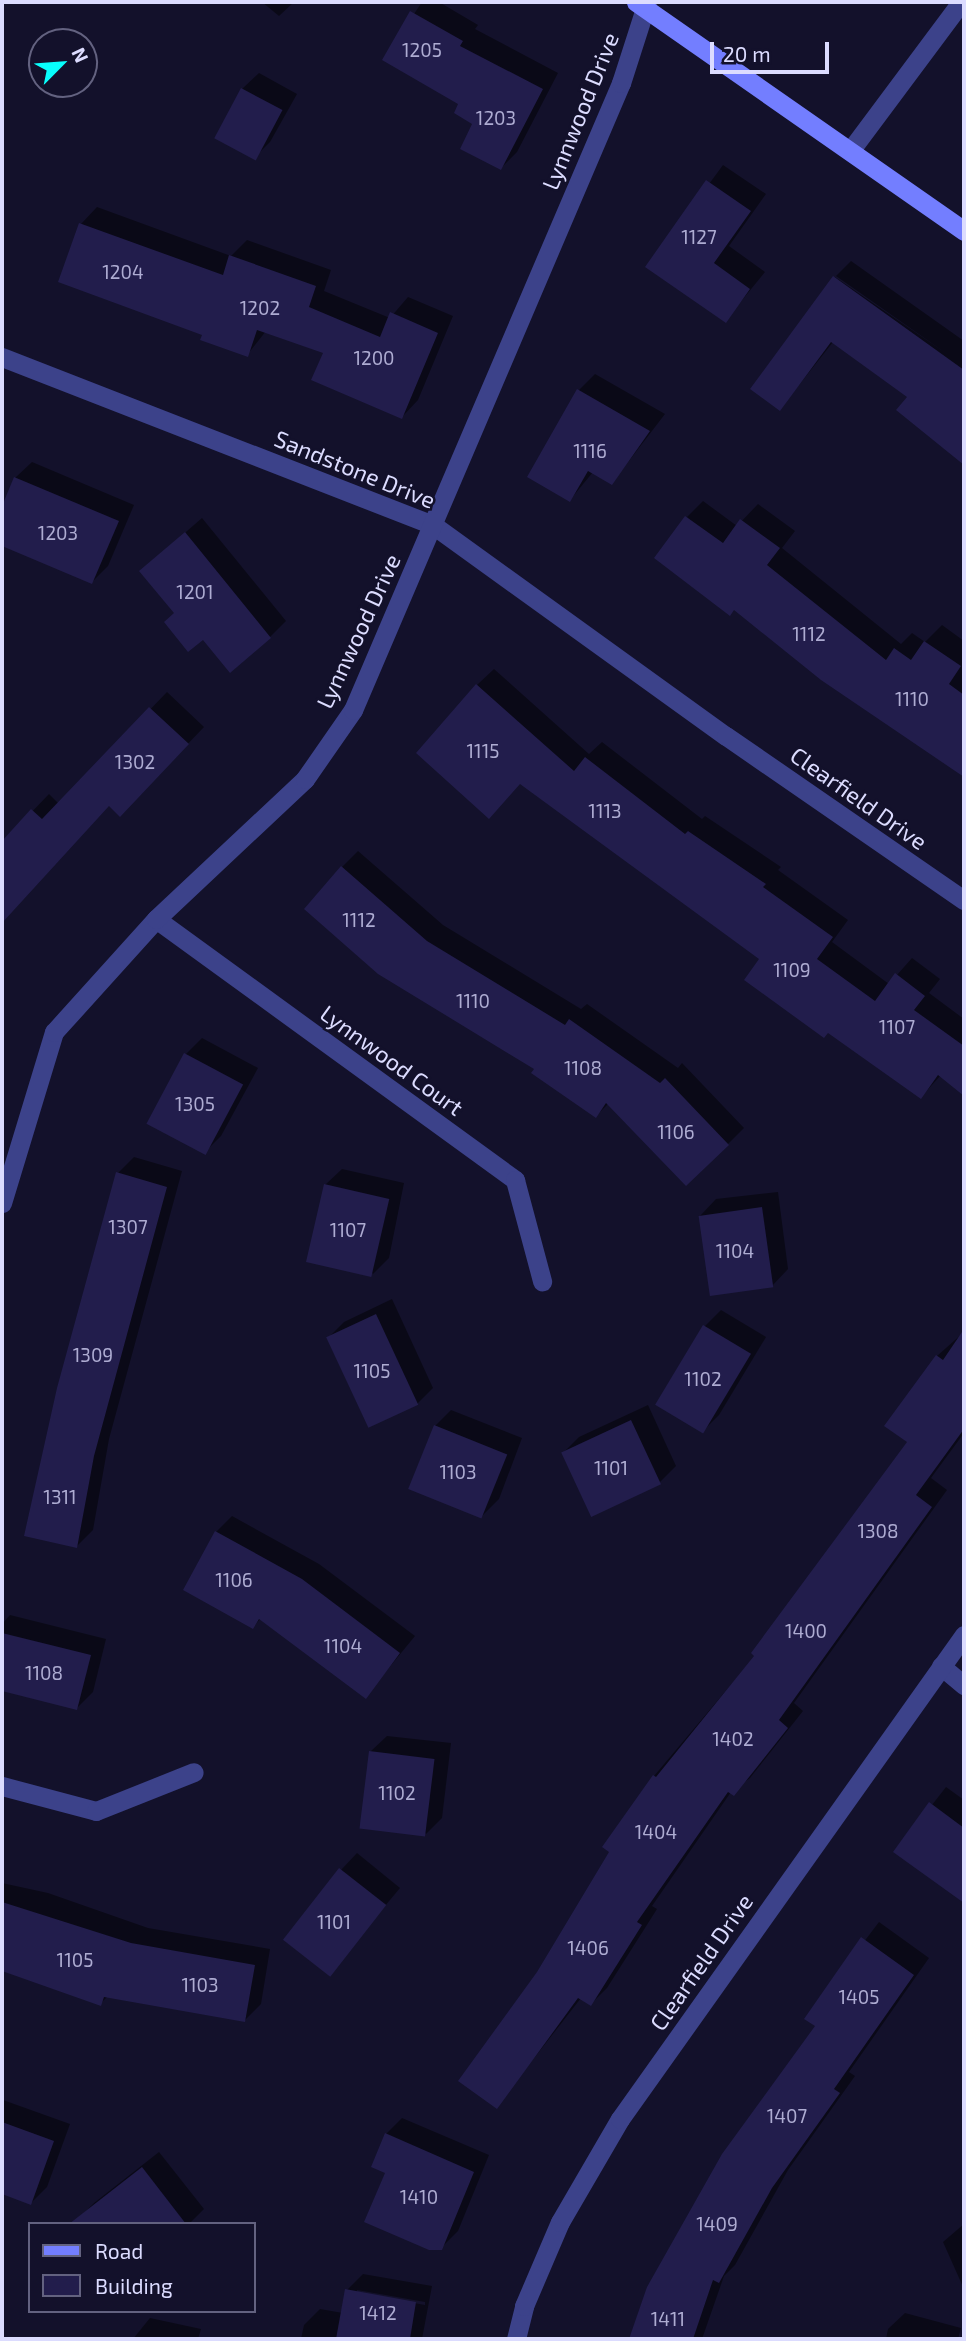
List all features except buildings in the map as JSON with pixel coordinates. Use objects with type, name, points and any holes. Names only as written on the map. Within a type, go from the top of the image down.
[{"type":"main road","points":[[643,4],[964,231]]},
{"type":"street","points":[[850,151],[961,2]]},
{"type":"street","name":"Lynnwood Drive","points":[[2,1203],[54,1032],[156,919],[305,779],[353,710],[621,83],[643,4]]},
{"type":"street","name":"Sandstone Drive","points":[[2,357],[433,525],[726,736]]},
{"type":"street","name":"Clearfield Drive","points":[[726,736],[964,900]]},
{"type":"street","name":"Lynnwood Court","points":[[156,919],[515,1181],[541,1281]]},
{"type":"street","name":"Clearfield Drive","points":[[516,2339],[524,2306],[560,2222],[620,2119],[964,1635]]},
{"type":"street","points":[[942,1666],[964,1685]]},
{"type":"street","points":[[2,1786],[96,1811],[194,1772]]}]
